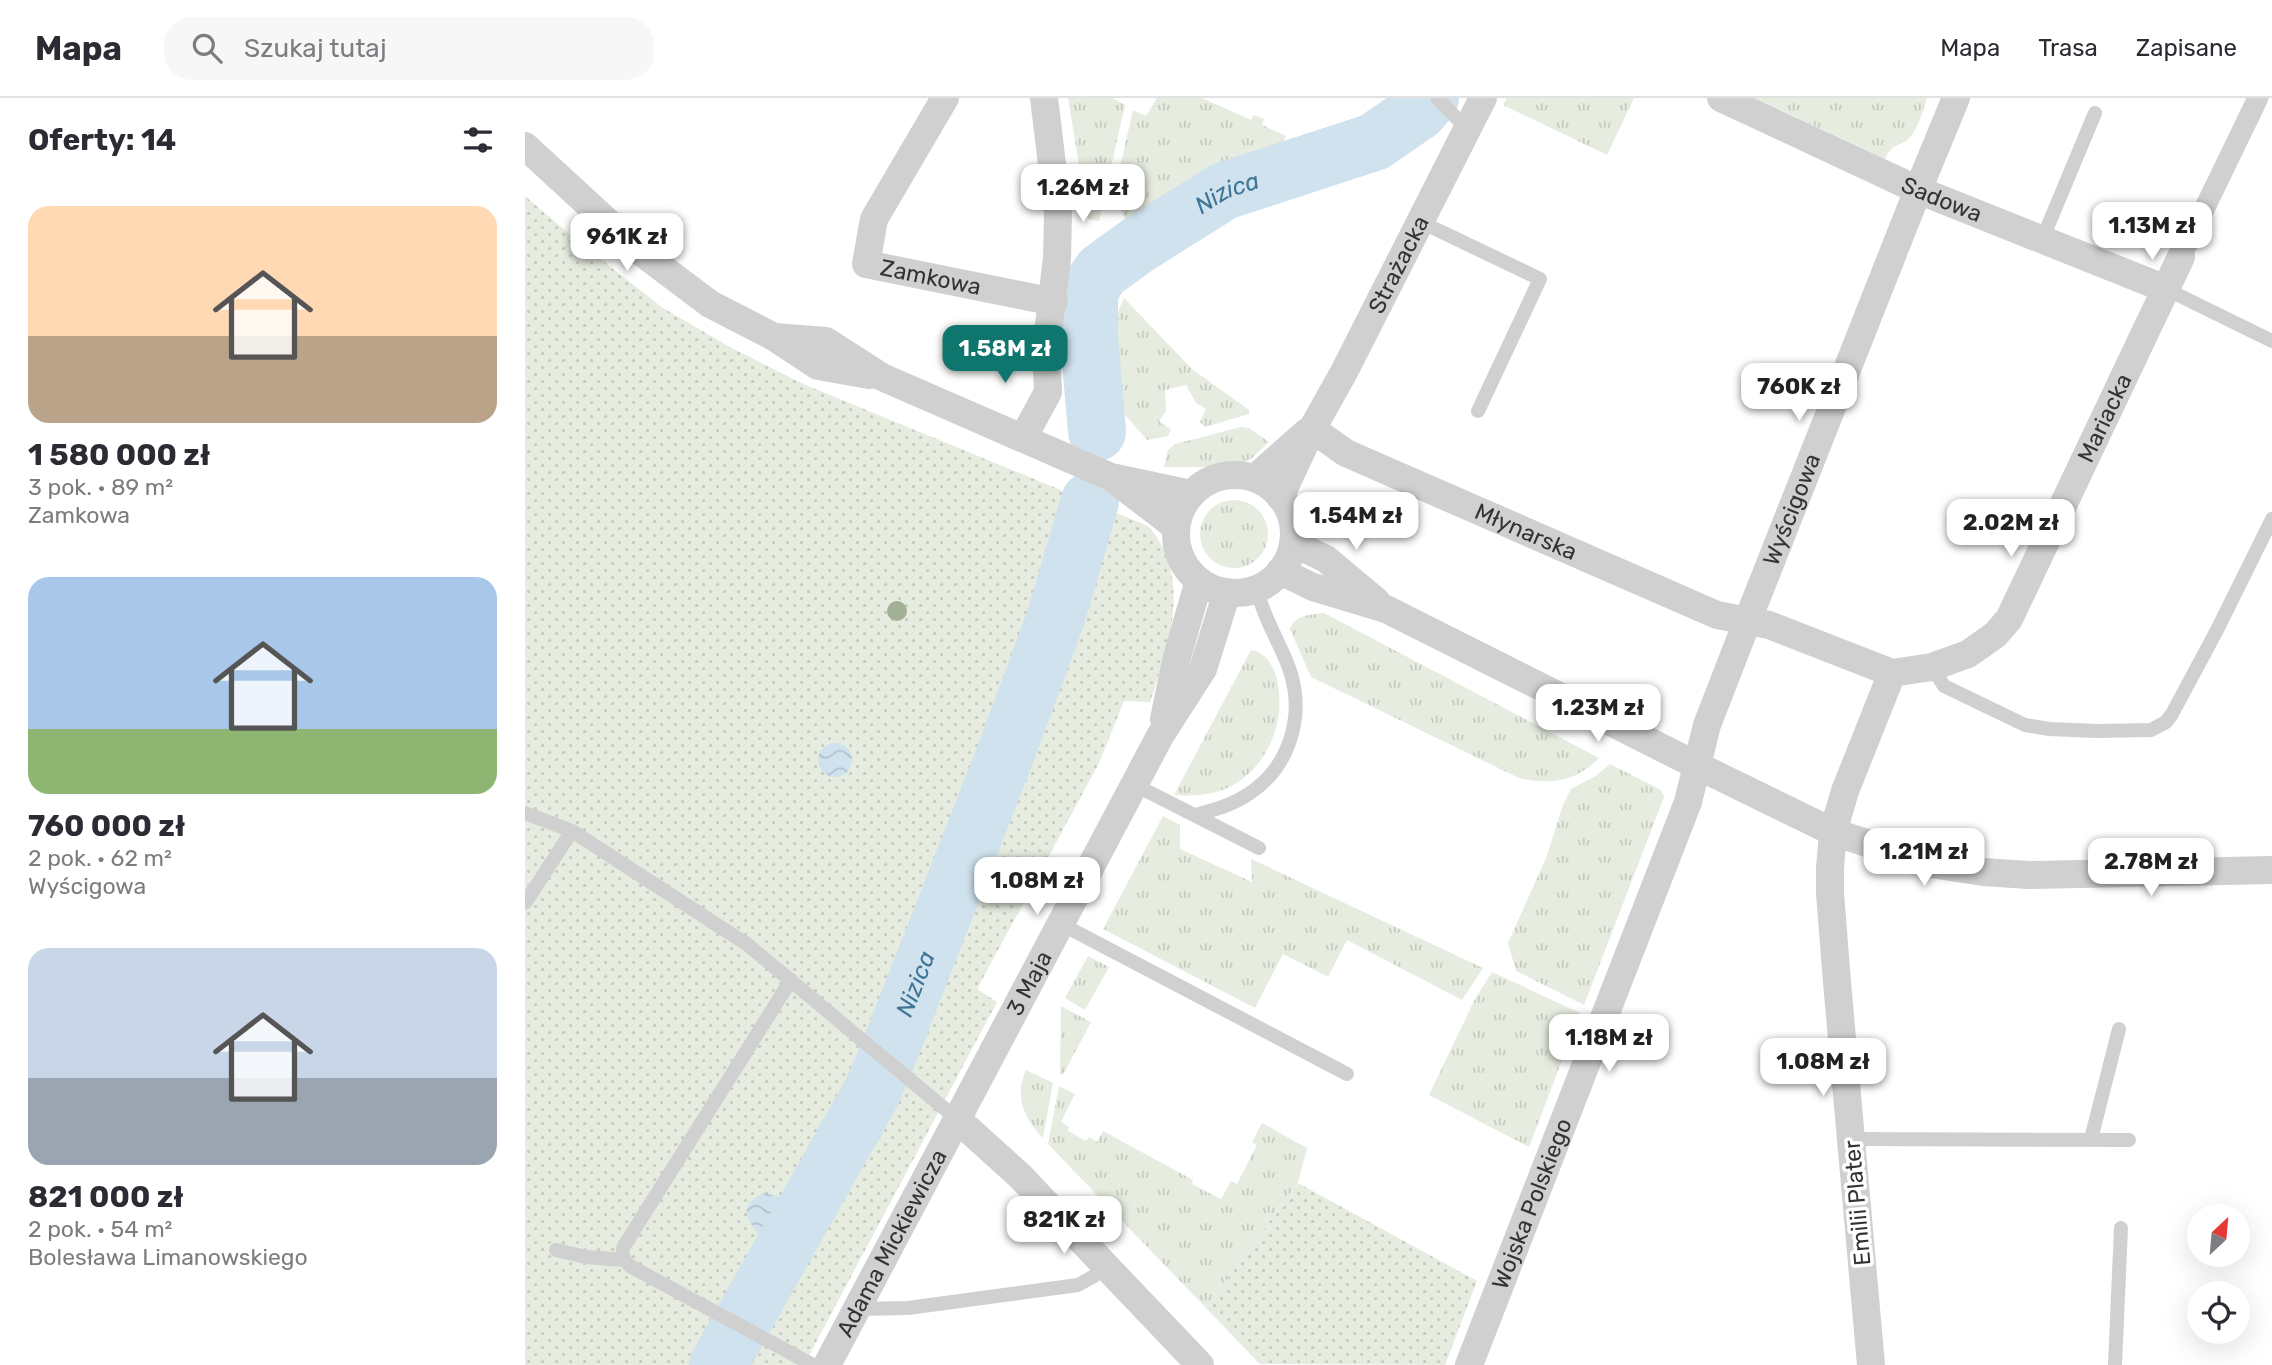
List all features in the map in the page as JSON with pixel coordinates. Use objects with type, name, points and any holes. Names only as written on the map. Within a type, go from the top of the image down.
[{"type":"street","name":"Zamkowa","points":[[944,98],[874,219],[866,264],[1054,302]]},
{"type":"street","points":[[1023,438],[1048,392],[1047,349],[1054,302],[1058,214],[1044,98]]},
{"type":"street","name":"Strażacka","points":[[1280,497],[1312,429],[1344,372],[1483,98]]},
{"type":"street","name":"Sadowa","points":[[1721,98],[1917,190],[2166,289]]},
{"type":"street","name":"Wyścigowa","points":[[1698,766],[1707,725],[1917,190],[1956,98]]},
{"type":"street","name":"Mariacka","points":[[1747,622],[1769,625],[1892,673],[1932,667],[1968,654],[1994,635],[2009,619],[2258,98]]},
{"type":"street","points":[[525,146],[637,249],[710,304],[773,337],[826,341],[882,377],[1111,477],[1191,494]]},
{"type":"street","name":"Strażacka","points":[[1255,478],[1312,429]]},
{"type":"street","name":"Młynarska","points":[[1312,429],[1346,453],[1717,615],[1747,622]]},
{"type":"street","points":[[1221,476],[1255,478],[1269,486],[1289,510],[1293,543],[1289,558],[1269,582],[1256,589],[1241,593],[1212,589],[1199,581],[1185,566],[1177,547],[1176,527],[1181,509],[1191,494],[1205,483],[1221,476]]},
{"type":"street","points":[[1111,477],[1176,527]]},
{"type":"street","points":[[1293,543],[1327,559],[1386,609]]},
{"type":"street","points":[[1280,571],[1313,587],[1386,609],[1833,832],[1931,864],[1983,872],[2029,875],[2272,870]]},
{"type":"street","name":"3 Maja","points":[[1160,736],[1177,657],[1199,581]]},
{"type":"street","name":"3 Maja","points":[[957,1119],[1160,736],[1203,669],[1227,592]]},
{"type":"street","points":[[1833,832],[1845,791],[1892,673]]},
{"type":"street","name":"Wojska Polskiego","points":[[1469,1365],[1688,802],[1698,766]]},
{"type":"street","name":"Emilii Plater","points":[[1833,832],[1830,893],[1871,1365]]},
{"type":"street","points":[[957,1119],[1007,1163],[1200,1365]]},
{"type":"street","name":"Adama Mickiewicza","points":[[827,1365],[957,1119]]},
{"type":"lane","points":[[1440,101],[1466,128]]},
{"type":"lane","points":[[2042,240],[2095,113]]},
{"type":"lane","points":[[1421,222],[1540,279],[1478,411]]},
{"type":"lane","points":[[2166,289],[2272,341]]},
{"type":"lane","points":[[1932,667],[1944,686],[2025,725],[2097,731],[2151,730],[2158,727],[2172,714],[2272,519]]},
{"type":"lane","points":[[1195,815],[1231,804],[1252,792],[1271,775],[1291,738],[1296,700],[1290,671],[1256,589]]},
{"type":"lane","points":[[1135,785],[1259,848]]},
{"type":"lane","points":[[525,813],[572,831],[748,945],[957,1119]]},
{"type":"lane","points":[[525,903],[572,831]]},
{"type":"lane","points":[[1061,925],[1347,1074]]},
{"type":"lane","points":[[791,980],[622,1252],[624,1260],[630,1266],[813,1365]]},
{"type":"lane","points":[[2091,1139],[2119,1029]]},
{"type":"lane","points":[[1851,1139],[2129,1140]]},
{"type":"lane","points":[[2115,1365],[2121,1228]]},
{"type":"lane","points":[[556,1250],[586,1257],[624,1260]]},
{"type":"lane","points":[[857,1308],[908,1308],[1078,1285],[1094,1276],[1105,1264]]},
{"type":"green space","points":[[1068,98],[1112,98],[1125,105],[1099,221],[1088,219]]},
{"type":"green space","points":[[1157,98],[1202,98],[1251,120],[1254,115],[1264,119],[1262,125],[1286,136],[1274,164],[1221,181],[1131,235],[1120,206],[1112,202],[1133,110],[1146,116]]},
{"type":"green space","points":[[1507,98],[1634,98],[1607,155],[1503,105]]},
{"type":"green space","points":[[1755,98],[1927,98],[1914,132],[1907,140],[1891,149],[1885,159]]},
{"type":"green space","points":[[525,196],[663,308],[730,347],[801,383],[1148,526],[1162,546],[1170,567],[1173,612],[1170,635],[1150,702],[1124,701],[1099,763],[977,989],[997,1002],[804,1365],[525,1365]]},
{"type":"green space","points":[[1124,298],[1192,369],[1249,410],[1249,414],[1205,427],[1200,422],[1206,409],[1196,403],[1186,385],[1165,390],[1166,411],[1159,421],[1171,430],[1168,436],[1147,440],[1120,409],[1114,321]]},
{"type":"green space","points":[[1241,427],[1249,428],[1269,442],[1251,459],[1231,467],[1164,467],[1168,450],[1175,444]]},
{"type":"green space","points":[[1227,500],[1241,500],[1253,505],[1263,515],[1268,534],[1263,553],[1253,563],[1241,568],[1227,568],[1215,563],[1205,553],[1200,541],[1200,527],[1205,515],[1215,505]]},
{"type":"green space","points":[[1324,613],[1599,758],[1581,772],[1562,780],[1519,778],[1311,677],[1290,629],[1300,618]]},
{"type":"green space","points":[[1251,650],[1267,659],[1279,689],[1278,717],[1264,755],[1246,776],[1230,787],[1203,795],[1174,795]]},
{"type":"green space","points":[[1610,764],[1661,790],[1664,797],[1584,1005],[1516,971],[1508,943],[1546,858],[1571,789],[1594,777]]},
{"type":"green space","points":[[1163,816],[1180,825],[1180,849],[1252,882],[1251,859],[1483,968],[1462,1000],[1347,940],[1328,977],[1283,954],[1255,1008],[1103,929]]},
{"type":"green space","points":[[1088,956],[1109,967],[1085,1010],[1065,998]]},
{"type":"green space","points":[[1492,972],[1580,1013],[1529,1147],[1429,1095],[1475,999]]},
{"type":"green space","points":[[1061,1006],[1091,1022],[1063,1075],[1060,1074]]},
{"type":"green space","points":[[1026,1070],[1053,1083],[1043,1138],[1023,1107],[1021,1089]]},
{"type":"green space","points":[[1059,1086],[1075,1094],[1061,1122],[1069,1127],[1068,1131],[1086,1141],[1089,1137],[1097,1142],[1103,1131],[1193,1180],[1192,1184],[1221,1199],[1231,1181],[1237,1184],[1257,1145],[1252,1142],[1262,1123],[1307,1148],[1298,1183],[1206,1308],[1048,1144]]},
{"type":"green space","points":[[1298,1183],[1477,1281],[1445,1365],[1260,1364],[1206,1308]]},
{"type":"water","points":[[835,743],[847,748],[852,760],[847,772],[835,777],[823,772],[818,760],[823,748]]},
{"type":"water","points":[[764,1193],[808,1204],[780,1254],[757,1232],[747,1216],[747,1207]]},
{"type":"waterway","name":"Nizica","points":[[1097,432],[1089,338],[1089,296],[1102,271],[1224,191],[1374,142],[1419,111],[1430,98]]},
{"type":"waterway","name":"Nizica","points":[[718,1365],[872,1092],[1004,758],[1056,617],[1090,501]]}]
